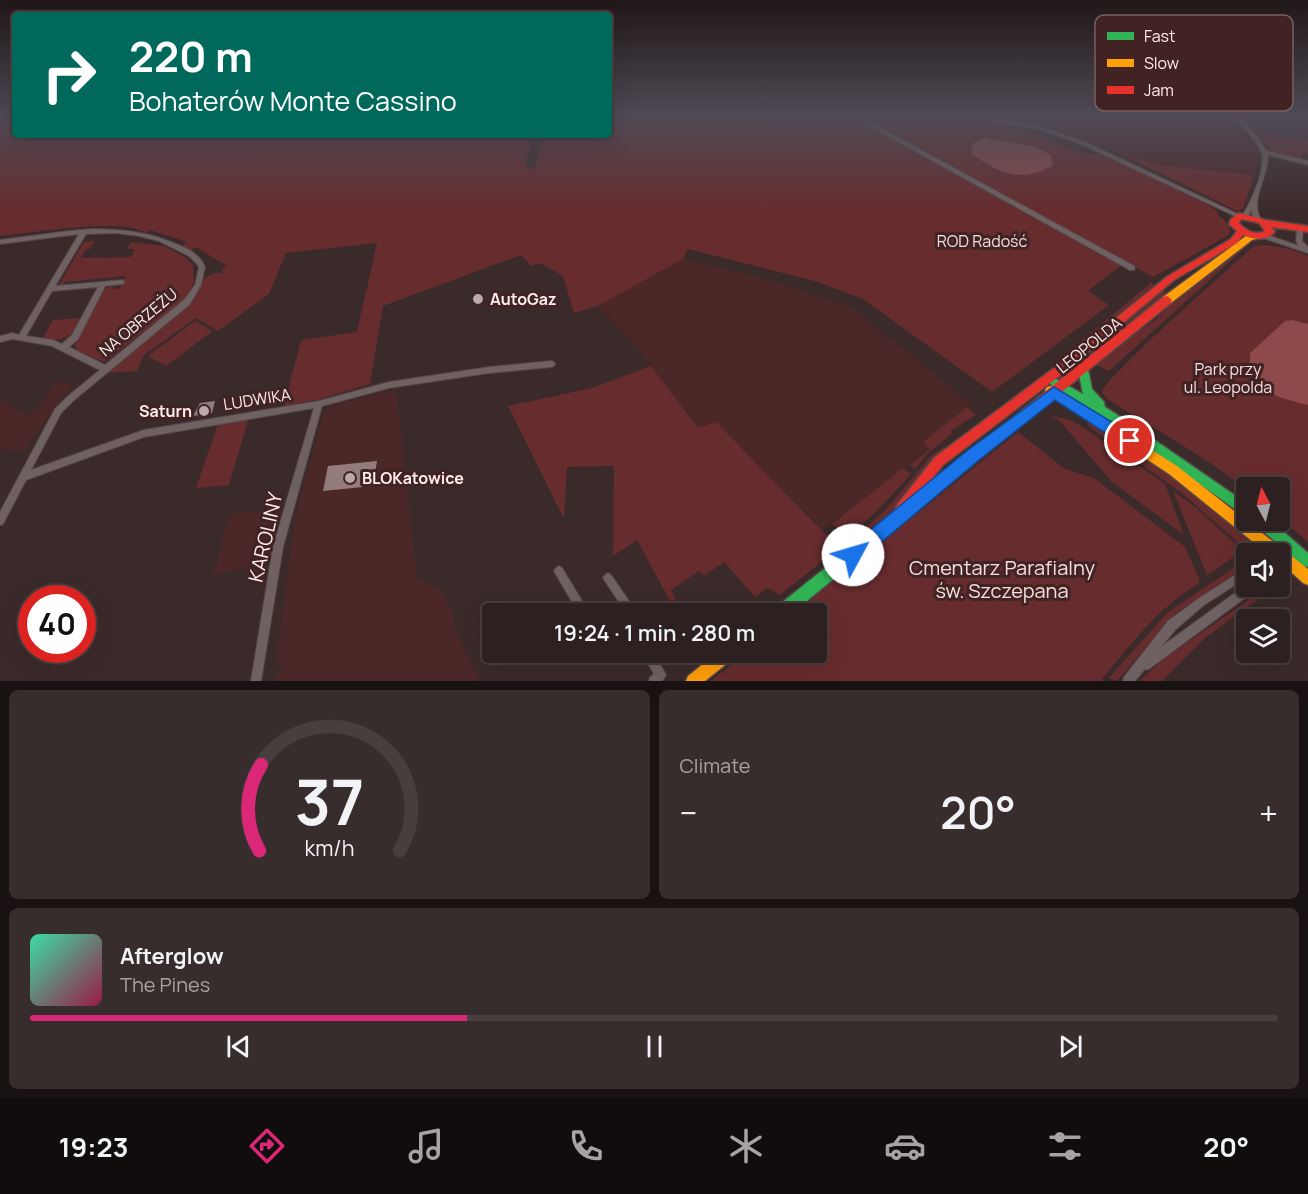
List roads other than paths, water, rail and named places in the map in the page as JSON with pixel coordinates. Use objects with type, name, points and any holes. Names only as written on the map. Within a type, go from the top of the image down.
[{"type":"street","points":[[913,148],[1132,268]]},
{"type":"street","points":[[1094,148],[1305,250]]},
{"type":"street","points":[[1262,148],[1265,152],[1308,163]]},
{"type":"street","points":[[1264,229],[1255,214],[1255,198],[1265,161],[1265,152]]},
{"type":"street","points":[[1239,218],[1255,198]]},
{"type":"street","points":[[1239,218],[1242,231],[1264,229],[1308,229],[1300,229],[1299,241],[1305,250]]},
{"type":"street","name":"LEOPOLDA","points":[[793,603],[1176,293],[1223,256],[1264,229]]},
{"type":"street","name":"LEOPOLDA","points":[[886,528],[939,461],[1045,380],[1162,285],[1234,241],[1242,231]]},
{"type":"street","points":[[21,338],[83,233]]},
{"type":"street","name":"NA OBRZEŻU","points":[[0,242],[83,233],[128,233],[162,240],[192,254],[202,267],[198,285],[187,302],[58,411],[23,477]]},
{"type":"street","points":[[49,288],[121,282]]},
{"type":"street","points":[[63,348],[75,337],[103,284]]},
{"type":"street","points":[[1162,285],[1176,293]]},
{"type":"street","points":[[0,339],[13,336],[54,343],[106,369]]},
{"type":"street","name":"LUDWIKA","points":[[23,477],[144,434],[319,404],[389,385],[489,370],[551,364]]},
{"type":"street","points":[[1083,369],[1085,385],[1091,396],[1126,426],[1236,503]]},
{"type":"street","points":[[1045,380],[1173,470],[1265,543]]},
{"type":"street","points":[[1058,390],[1126,426]]},
{"type":"street","name":"KAROLINY","points":[[256,681],[278,547],[319,404]]},
{"type":"street","points":[[0,521],[23,477]]},
{"type":"street","points":[[1273,531],[1288,543]]},
{"type":"street","points":[[1290,545],[1305,559]]},
{"type":"street","points":[[1290,563],[1305,559]]},
{"type":"street","points":[[1290,563],[1308,578]]},
{"type":"street","points":[[559,572],[578,603]]},
{"type":"street","points":[[608,578],[625,603]]},
{"type":"street","points":[[1128,681],[1172,625],[1201,602],[1236,579]]},
{"type":"street","points":[[1141,667],[1238,597]]},
{"type":"street","points":[[654,663],[661,675],[654,681]]},
{"type":"street","points":[[693,681],[716,663]]},
{"type":"place","name":"AutoGaz","points":[[478,299]]},
{"type":"place","name":"Saturn","points":[[204,411]]},
{"type":"place","name":"BLOKatowice","points":[[350,478]]},
{"type":"park label","name":"ROD Radość","points":[[982,241]]},
{"type":"park label","name":"Park przy ul. Leopolda","points":[[1228,378]]},
{"type":"park label","name":"Cmentarz Parafialny św. Szczepana","points":[[1002,578]]}]
